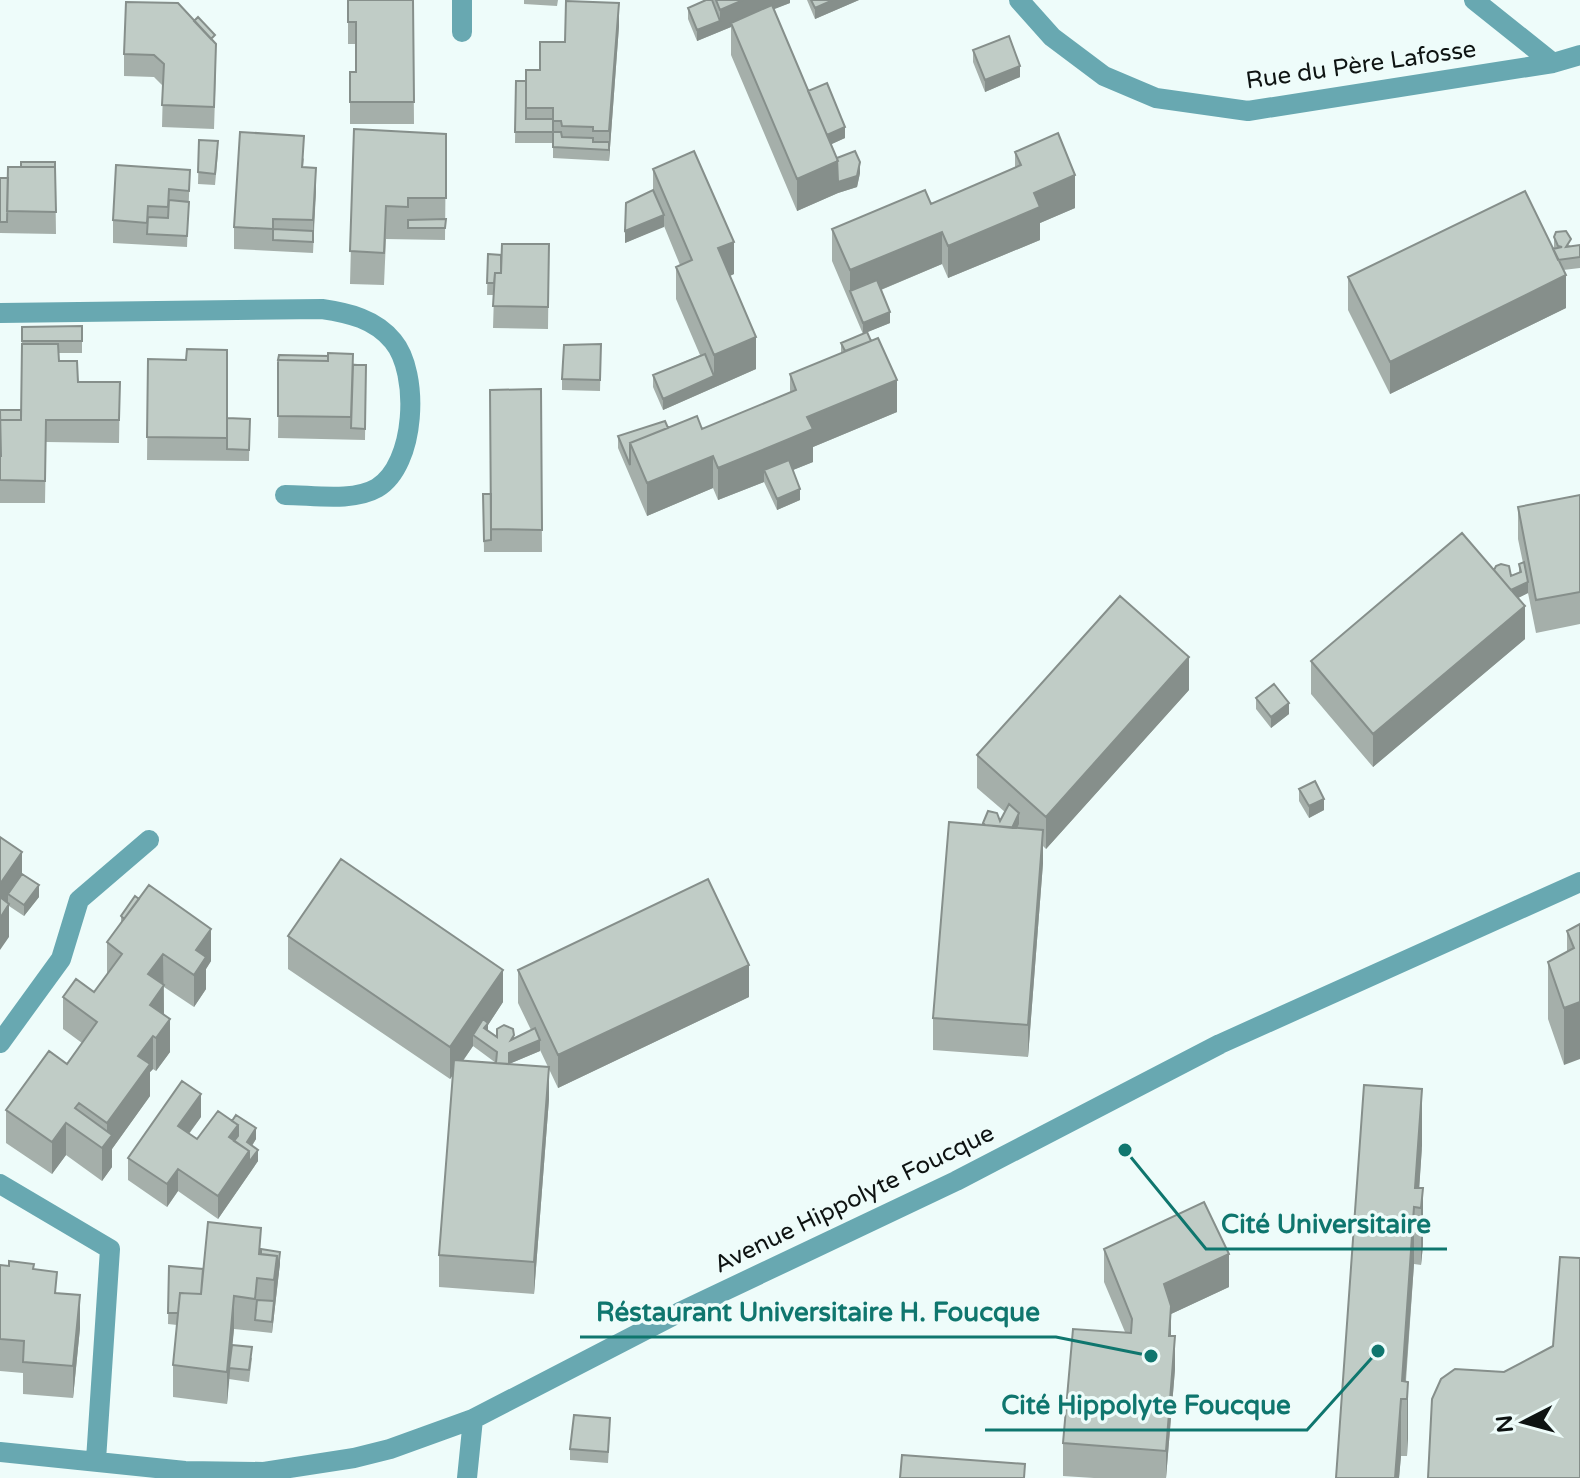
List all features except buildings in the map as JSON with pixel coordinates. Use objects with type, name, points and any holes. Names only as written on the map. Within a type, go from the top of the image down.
[{"type":"street","points":[[462,0],[462,32]]},
{"type":"street","name":"Rue du Père Lafosse","points":[[1019,0],[1052,37],[1104,76],[1156,98],[1248,111],[1553,63],[1580,55]]},
{"type":"street","name":"Rue du Père Lafosse","points":[[1474,0],[1553,63]]},
{"type":"street","points":[[0,313],[322,309],[349,313],[374,323],[394,341],[408,365],[409,438],[390,479],[375,490],[354,495],[285,495]]},
{"type":"street","points":[[0,1043],[61,959],[79,900],[149,840]]},
{"type":"street","name":"Avenue Hippolyte Foucque","points":[[0,1452],[185,1471],[264,1472],[390,1449],[473,1419],[682,1311],[956,1181],[1220,1044],[1575,882]]},
{"type":"street","points":[[0,1184],[110,1249],[96,1460]]},
{"type":"street","points":[[467,1478],[473,1419]]},
{"type":"place","name":"Cité Universitaire","points":[[1125,1150]]},
{"type":"place","name":"Cité Hippolyte Foucque","points":[[1378,1351]]},
{"type":"place","name":"Réstaurant Universitaire H. Foucque","points":[[1151,1356]]}]
